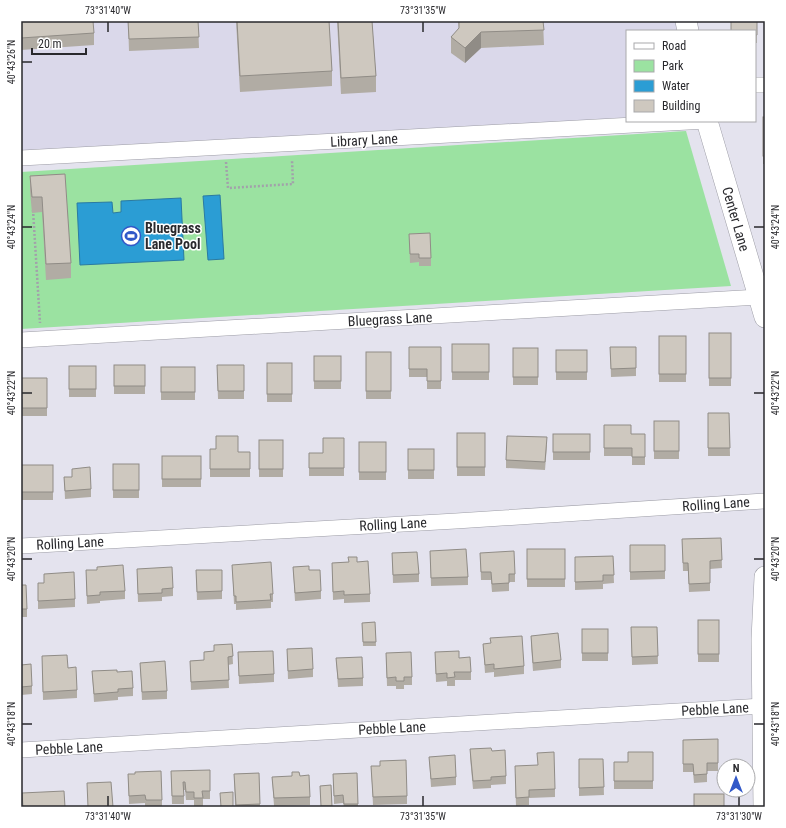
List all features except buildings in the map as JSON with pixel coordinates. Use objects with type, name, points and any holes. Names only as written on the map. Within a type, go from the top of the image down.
[{"type":"street","name":"Library Lane","points":[[21,158],[689,122]]},
{"type":"street","name":"Center Lane","points":[[707,122],[765,317]]},
{"type":"street","name":"Bluegrass Lane","points":[[21,340],[760,297]]},
{"type":"street","name":"Rolling Lane","points":[[21,546],[456,521],[765,500]]},
{"type":"street","points":[[764,807],[762,639],[765,577]]},
{"type":"street","name":"Pebble Lane","points":[[21,750],[763,706]]},
{"type":"path","points":[[224,147],[228,188],[293,184],[291,144]]},
{"type":"path","points":[[32,205],[41,339]]},
{"type":"shaded area","points":[[21,21],[681,21],[682,30],[626,30],[626,117],[21,166]]},
{"type":"green space","points":[[686,131],[731,286],[21,329],[21,172]]},
{"type":"water","points":[[220,195],[224,259],[208,260],[203,196]]},
{"type":"water","name":"Bluegrass Lane Pool","points":[[181,198],[184,260],[80,265],[77,203],[112,202],[113,213],[121,212],[121,201]]},
{"type":"place","name":"Bluegrass Lane Pool","points":[[131,236]]}]
